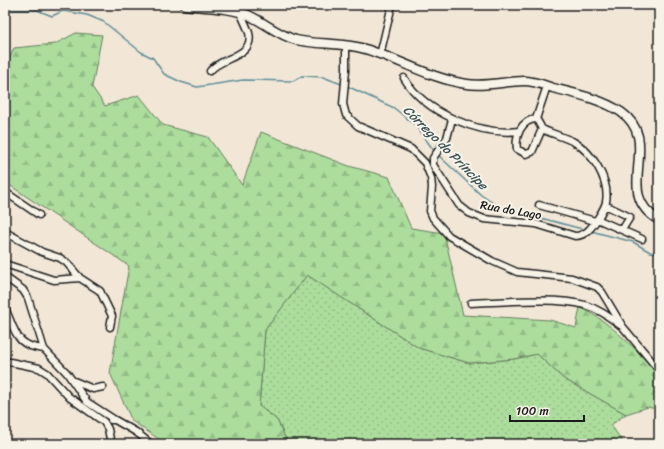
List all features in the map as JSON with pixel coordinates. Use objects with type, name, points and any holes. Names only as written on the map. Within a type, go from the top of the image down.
[{"type":"street","points":[[185,5],[240,12],[284,36],[296,40],[346,45],[365,49],[448,81],[488,85],[510,81],[527,81],[607,104],[623,113],[635,125],[640,136],[637,184],[638,195],[645,208],[659,220]]},
{"type":"street","points":[[380,55],[392,5]]},
{"type":"street","points":[[210,71],[214,65],[237,56],[246,48],[250,40],[249,32],[240,12]]},
{"type":"street","points":[[346,45],[346,79],[343,92],[343,110],[351,121],[358,126],[412,149],[425,163],[431,178],[432,187],[430,211],[433,218],[449,236],[492,261],[518,272],[572,278],[597,288],[602,292],[623,327],[659,370]]},
{"type":"street","points":[[404,78],[408,86],[433,108],[452,119],[495,131],[520,131]]},
{"type":"street","points":[[547,86],[536,119],[542,129],[574,142],[586,150],[603,177],[606,190],[605,205],[596,220]]},
{"type":"street","name":"Rua do Lago","points":[[452,119],[447,138],[435,155],[433,165],[436,172],[459,205],[469,213],[484,219],[536,224],[575,236],[581,236],[589,230],[596,220]]},
{"type":"street","points":[[536,119],[527,120],[520,131],[516,138],[517,149],[526,154],[532,152],[542,129]]},
{"type":"street","points":[[5,192],[39,215]]},
{"type":"street","points":[[539,205],[596,220],[642,239]]},
{"type":"street","points":[[605,205],[630,217],[622,230]]},
{"type":"street","points":[[5,232],[42,252],[60,258],[66,262],[80,278],[100,291],[112,316],[110,327]]},
{"type":"street","points":[[5,264],[54,280],[71,280],[80,278]]},
{"type":"street","points":[[5,278],[23,290],[28,298],[44,350],[72,380],[87,402],[114,420],[136,432],[151,444]]},
{"type":"street","points":[[471,303],[528,302],[578,304],[600,311],[623,327]]},
{"type":"street","points":[[5,308],[20,340],[30,348],[44,350]]},
{"type":"street","points":[[5,361],[25,364],[44,370],[74,401],[104,422],[108,429],[111,444]]},
{"type":"street","points":[[72,380],[93,389],[103,387]]},
{"type":"street","points":[[104,422],[114,420]]},
{"type":"green space","points":[[76,33],[102,35],[92,87],[105,106],[139,95],[163,125],[208,137],[242,185],[261,132],[349,166],[389,177],[411,228],[444,233],[463,315],[550,320],[576,328],[580,307],[592,313],[612,328],[659,374],[659,410],[648,407],[626,414],[564,379],[537,354],[514,359],[469,363],[419,348],[307,275],[265,330],[259,406],[277,420],[288,444],[166,444],[132,421],[110,373],[129,266],[5,182],[5,68],[14,48],[55,44]]},
{"type":"green space","points":[[307,275],[419,348],[469,363],[514,359],[537,354],[564,379],[626,414],[611,425],[624,444],[288,444],[277,420],[259,406],[265,330]]},
{"type":"waterway","name":"Córrego do Príncipe","points":[[5,10],[37,10],[52,16],[63,11],[87,15],[104,22],[141,52],[153,58],[164,74],[181,82],[197,87],[243,80],[293,81],[302,76],[323,77],[344,85]]},
{"type":"waterway","name":"Córrego do Príncipe","points":[[347,86],[394,108],[415,125],[435,152]]},
{"type":"waterway","name":"Córrego do Príncipe","points":[[438,155],[481,195],[499,207],[586,230]]},
{"type":"waterway","name":"Córrego do Príncipe","points":[[591,231],[633,242],[650,252],[659,253]]}]
